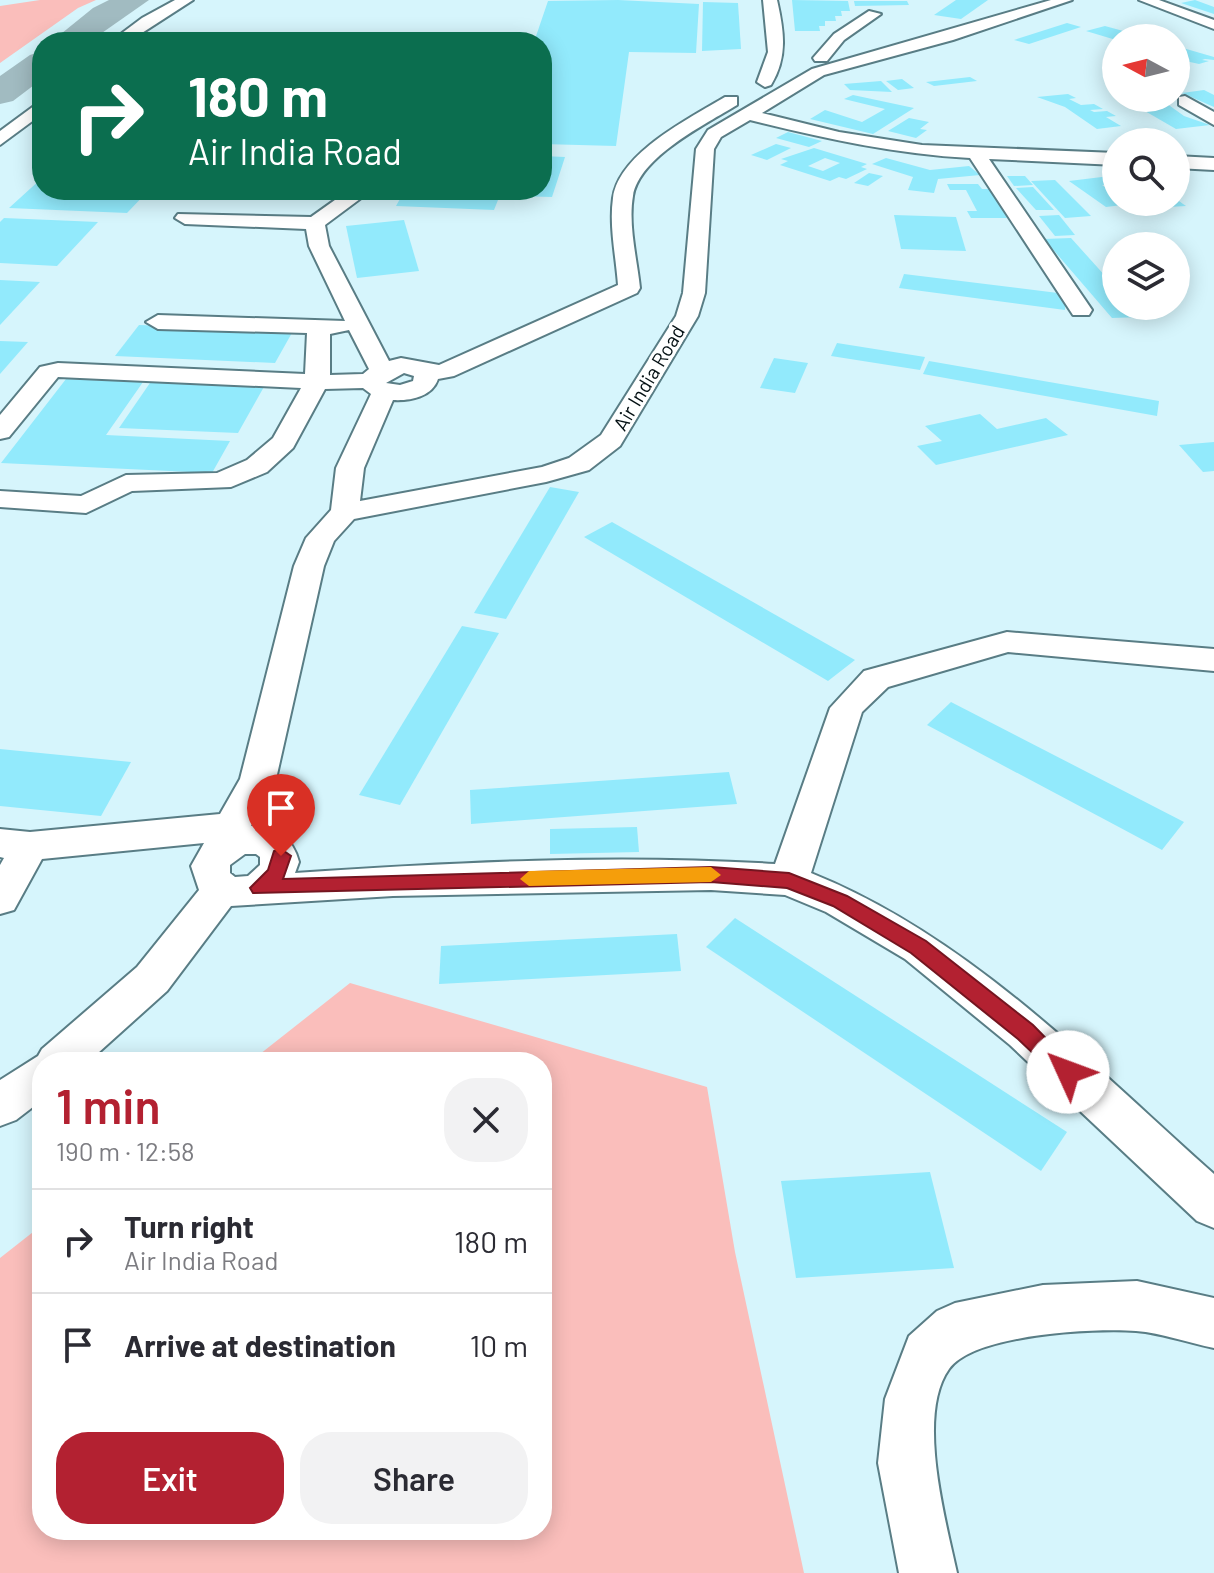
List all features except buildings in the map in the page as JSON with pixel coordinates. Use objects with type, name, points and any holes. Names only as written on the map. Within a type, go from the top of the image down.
[{"type":"street","points":[[132,32],[186,0]]},
{"type":"street","points":[[765,82],[773,69],[778,39],[770,0]]},
{"type":"street","points":[[0,431],[49,372],[58,370],[317,382],[379,381],[415,390],[425,384],[427,374],[445,371],[629,288],[623,195],[628,177],[678,133],[786,69],[961,23],[1026,0]]},
{"type":"street","name":"Air India Road","points":[[345,512],[546,474],[579,464],[599,453],[611,440],[687,316],[694,293],[705,149],[722,127],[818,72],[994,24],[1065,0]]},
{"type":"street","points":[[1146,0],[1214,25]]},
{"type":"street","points":[[821,58],[839,37],[874,14]]},
{"type":"street","points":[[1190,104],[1214,120]]},
{"type":"street","points":[[0,140],[32,113]]},
{"type":"street","points":[[747,114],[876,144],[977,154],[1102,158]]},
{"type":"street","points":[[977,154],[1081,310]]},
{"type":"street","points":[[1190,163],[1214,164]]},
{"type":"street","points":[[185,218],[315,223],[348,200]]},
{"type":"street","points":[[68,1052],[152,979],[248,860],[258,779],[309,566],[321,538],[345,512],[350,468],[379,381],[362,328],[319,246],[315,223]]},
{"type":"street","points":[[158,322],[362,328]]},
{"type":"street","points":[[0,499],[86,505],[126,483],[221,481],[257,466],[284,442],[317,382],[319,327]]},
{"type":"street","points":[[789,880],[847,708],[876,679],[1007,642],[1214,660]]},
{"type":"street","points":[[248,860],[258,779]]},
{"type":"street","points":[[0,899],[15,845],[248,860],[393,881],[711,875],[789,880],[840,901],[919,947],[1025,1032],[1214,1205]]},
{"type":"street","points":[[0,1106],[32,1082]]},
{"type":"street","points":[[928,1573],[905,1463],[912,1399],[927,1354],[955,1329],[1043,1310],[1137,1306],[1214,1323]]},
{"type":"shaded area","points":[[40,0],[96,0],[78,8],[44,32],[32,32],[32,40],[0,63],[0,6]]},
{"type":"shaded area","points":[[350,983],[707,1087],[735,1252],[804,1573],[0,1573],[0,1258],[32,1233],[32,1540],[552,1540],[552,1052],[263,1052]]},
{"type":"taxiway","points":[[81,32],[104,15],[133,0]]},
{"type":"taxiway","points":[[0,93],[32,69]]},
{"type":"slow traffic","points":[[529,879],[711,875]]},
{"type":"route","points":[[281,856],[277,873],[260,888],[393,881],[711,875],[789,880],[840,901],[919,947],[1025,1032],[1068,1072]]}]
